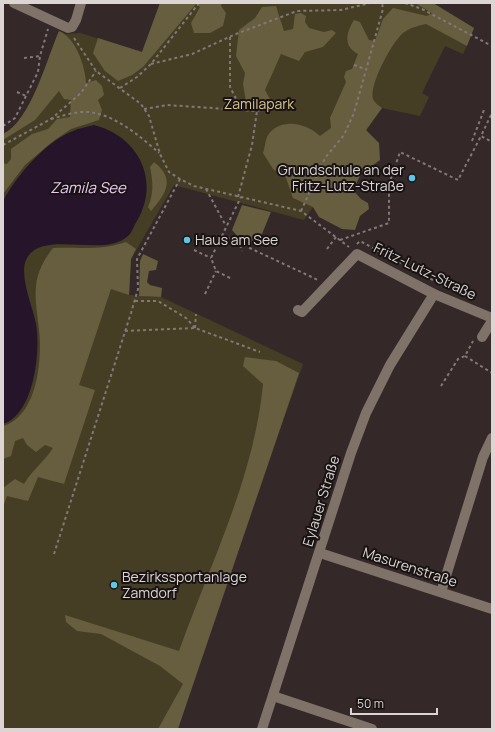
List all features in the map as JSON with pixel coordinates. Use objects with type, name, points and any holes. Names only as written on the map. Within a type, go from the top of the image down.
[{"type":"street","points":[[14,3],[68,28],[72,27],[76,20],[81,3]]},
{"type":"street","name":"Fritz-Lutz-Straße","points":[[298,310],[302,312],[357,254],[434,294],[492,319]]},
{"type":"street","name":"Eylauer Straße","points":[[262,729],[351,453],[366,413],[390,365],[434,294]]},
{"type":"street","points":[[479,337],[492,319]]},
{"type":"street","points":[[441,592],[484,457],[492,438]]},
{"type":"street","name":"Masurenstraße","points":[[320,553],[492,609]]},
{"type":"street","points":[[272,696],[372,729]]},
{"type":"path","points":[[120,88],[137,77],[150,64],[199,3]]},
{"type":"path","points":[[150,64],[192,54],[230,37],[297,11],[341,10],[370,3]]},
{"type":"path","points":[[301,211],[326,158],[344,135],[354,113],[365,69],[383,9],[382,3]]},
{"type":"path","points":[[405,3],[422,9],[492,46]]},
{"type":"path","points":[[3,126],[15,118],[38,72],[40,56],[51,21]]},
{"type":"path","points":[[68,28],[96,71],[120,88],[144,109],[149,116],[160,154],[169,172],[180,179],[206,189],[301,211],[351,249]]},
{"type":"path","points":[[230,37],[230,87],[242,110]]},
{"type":"path","points":[[24,58],[40,56]]},
{"type":"path","points":[[354,65],[365,69]]},
{"type":"path","points":[[3,145],[51,119],[81,93],[96,71]]},
{"type":"path","points":[[17,92],[26,96]]},
{"type":"path","points":[[144,109],[167,105],[257,112],[287,100]]},
{"type":"path","points":[[472,140],[484,110]]},
{"type":"path","points":[[51,119],[87,112],[102,116],[116,122],[143,139],[160,154]]},
{"type":"path","points":[[211,258],[240,197],[252,145],[257,112]]},
{"type":"path","points":[[340,240],[389,223],[389,184],[400,152],[458,180],[492,115]]},
{"type":"path","points":[[481,136],[492,142]]},
{"type":"path","points":[[54,554],[135,301],[138,289],[137,259],[180,179]]},
{"type":"path","points":[[206,189],[226,226]]},
{"type":"path","points":[[222,235],[320,281]]},
{"type":"path","points":[[327,249],[336,237]]},
{"type":"path","points":[[356,245],[360,241],[447,287]]},
{"type":"path","points":[[239,244],[242,251]]},
{"type":"path","points":[[194,250],[211,258],[216,271],[230,278]]},
{"type":"path","points":[[205,294],[216,271]]},
{"type":"path","points":[[135,301],[158,301],[186,318],[195,328]]},
{"type":"path","points":[[195,328],[196,314]]},
{"type":"path","points":[[125,331],[195,328],[260,352]]},
{"type":"path","points":[[441,386],[458,359],[465,356],[479,337]]},
{"type":"path","points":[[465,356],[492,373]]},
{"type":"green space","name":"Zamilapark","points":[[160,3],[433,3],[474,28],[463,54],[445,46],[422,93],[429,97],[420,116],[382,108],[304,220],[174,185],[131,259],[129,295],[161,297],[303,364],[198,664],[161,729],[3,729],[3,134],[13,127],[30,103],[59,31],[66,34],[80,33],[142,52]]},
{"type":"green space","points":[[160,3],[222,3],[221,6],[226,13],[223,26],[210,33],[194,33],[191,23],[200,7],[196,4],[143,67],[132,75],[118,81],[105,71],[93,53],[98,38],[142,52]]},
{"type":"green space","points":[[415,3],[433,3],[474,28],[467,46],[426,24],[413,28],[404,32],[387,55],[374,84],[373,92],[373,99],[382,108],[366,130],[379,143],[380,160],[361,174],[353,190],[361,199],[368,203],[369,209],[360,216],[355,230],[342,229],[319,217],[313,207],[293,198],[286,178],[273,169],[263,153],[266,139],[273,129],[286,124],[301,125],[315,131],[320,136],[331,128],[330,118],[346,82],[344,77],[346,71],[352,69],[358,54],[350,47],[347,39],[349,30],[354,20],[360,22],[369,40],[375,41],[383,19],[393,8],[427,16],[432,13]]},
{"type":"green space","name":"Zamilapark","points":[[276,6],[284,31],[293,29],[295,14],[301,13],[306,16],[305,22],[309,28],[324,32],[332,30],[336,33],[323,47],[305,52],[299,61],[281,54],[265,90],[271,101],[264,108],[246,102],[243,84],[245,73],[236,56],[239,30],[255,18],[262,7]]},
{"type":"green space","points":[[59,31],[75,46],[82,61],[86,83],[96,80],[102,86],[104,95],[98,100],[102,110],[99,120],[71,129],[52,142],[25,165],[3,194],[3,163],[7,164],[11,159],[11,149],[32,134],[48,129],[57,119],[70,117],[71,100],[64,99],[59,91],[35,120],[3,140],[3,134],[13,127],[30,103]]},
{"type":"green space","points":[[154,162],[161,168],[167,180],[161,199],[151,211],[148,207],[152,187],[150,167]]},
{"type":"green space","points":[[242,205],[271,212],[257,246],[240,239],[232,230]]},
{"type":"green space","points":[[126,242],[136,249],[131,259],[129,295],[111,289],[79,385],[95,390],[64,484],[38,477],[28,501],[7,496],[3,507],[3,488],[15,479],[24,484],[53,448],[45,445],[36,452],[27,445],[23,438],[15,441],[11,456],[3,459],[3,426],[13,421],[22,413],[28,404],[33,392],[39,368],[40,345],[36,293],[38,276],[42,266],[53,248],[98,248]]},
{"type":"green space","points":[[143,254],[158,261],[156,270],[149,271],[147,282],[150,285],[162,288],[161,297],[139,296],[140,261]]},
{"type":"green space","points":[[245,357],[276,361],[299,373],[178,729],[158,729],[183,684],[160,666],[101,634],[77,631],[66,622],[65,615],[179,651],[241,487],[258,419],[263,384],[243,366]]},
{"type":"water","name":"Zamila See","points":[[94,125],[123,139],[133,149],[141,162],[146,176],[147,190],[144,206],[131,233],[117,242],[104,245],[58,244],[44,246],[33,251],[26,260],[24,267],[25,283],[36,324],[36,365],[33,381],[22,408],[14,418],[3,424],[3,201],[24,170],[42,151],[63,136],[78,129]]},
{"type":"place","name":"Grundschule an der Fritz-Lutz-Straße","points":[[412,178]]},
{"type":"place","name":"Haus am See","points":[[187,240]]},
{"type":"place","name":"Bezirkssportanlage Zamdorf","points":[[114,585]]}]
